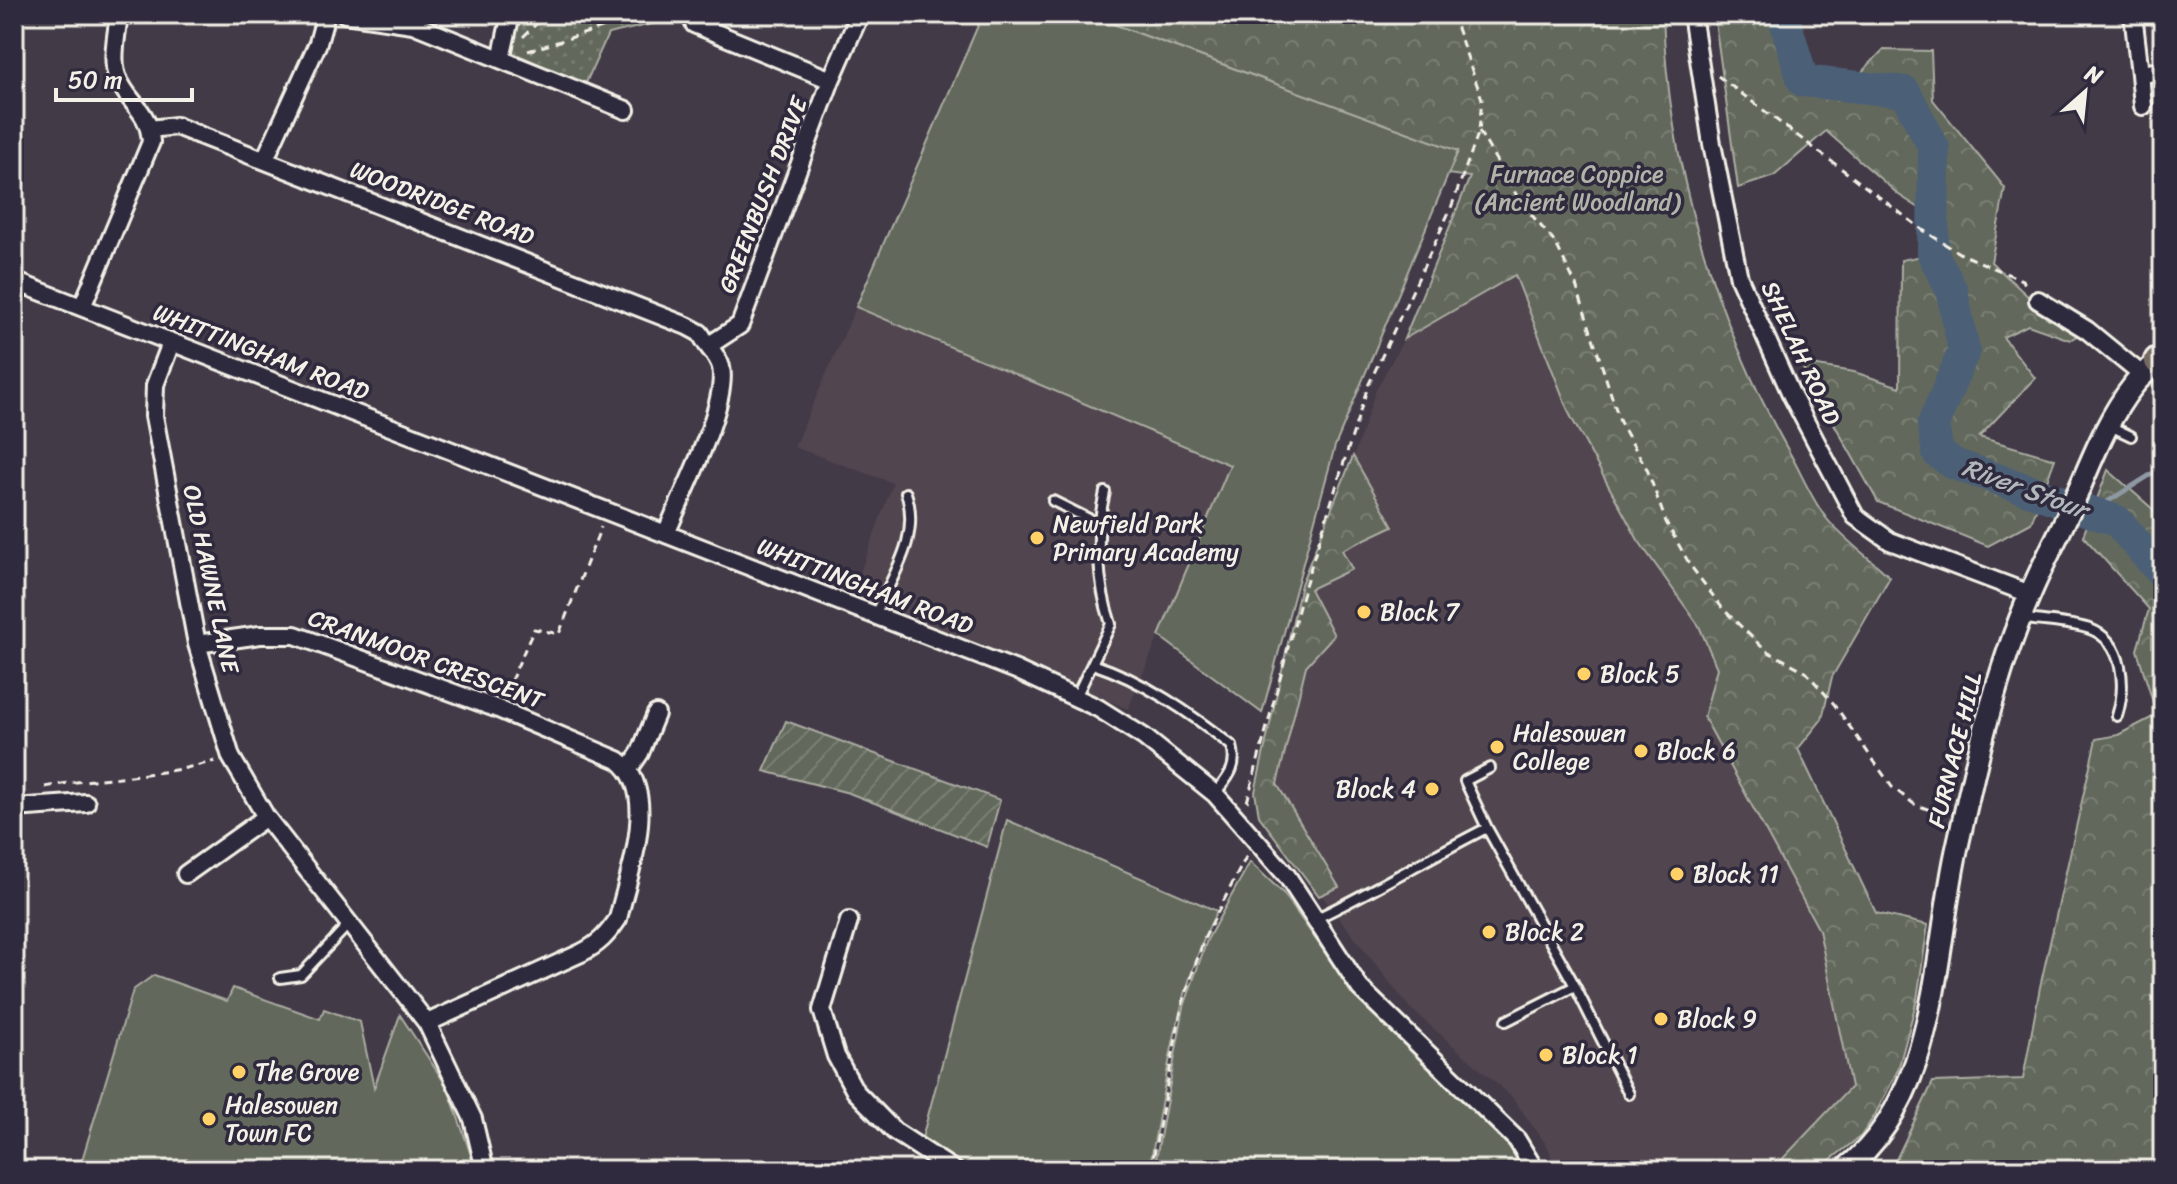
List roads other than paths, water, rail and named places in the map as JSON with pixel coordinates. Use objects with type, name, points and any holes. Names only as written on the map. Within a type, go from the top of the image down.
[{"type":"street","points":[[82,307],[147,155],[150,129],[146,117],[124,90],[116,73],[119,14]]},
{"type":"street","points":[[265,159],[318,43],[326,14]]},
{"type":"street","points":[[345,14],[413,24],[626,110]]},
{"type":"street","points":[[501,59],[511,14]]},
{"type":"street","name":"GREENBUSH DRIVE","points":[[708,346],[740,325],[831,80],[860,14]]},
{"type":"street","name":"SHELAH ROAD","points":[[1692,14],[1739,278],[1792,396],[1855,516],[1890,541],[2030,594]]},
{"type":"street","points":[[2133,14],[2143,106]]},
{"type":"street","name":"GREENBUSH DRIVE","points":[[694,24],[831,80]]},
{"type":"street","points":[[2140,74],[2163,71]]},
{"type":"street","name":"WOODRIDGE ROAD","points":[[150,129],[176,126],[265,159],[687,326],[700,333],[708,346]]},
{"type":"street","name":"WHITTINGHAM ROAD","points":[[14,281],[875,615],[1076,697],[1144,737],[1215,794],[1242,821],[1287,876],[1360,988],[1517,1140],[1535,1170]]},
{"type":"street","points":[[2038,300],[2087,330],[2157,363]]},
{"type":"street","name":"OLD HAWNE LANE","points":[[171,343],[155,385],[154,416],[197,644],[231,757],[266,817],[427,1023],[473,1119],[485,1170]]},
{"type":"street","points":[[666,534],[716,409],[722,384],[721,364],[708,346]]},
{"type":"street","name":"FURNACE HILL","points":[[1844,1170],[1861,1157],[1884,1123],[1916,1061],[1931,1015],[1964,821],[2001,674],[2030,594],[2110,426],[2157,363]]},
{"type":"street","name":"CRANMOOR CRESCENT","points":[[197,644],[260,635],[295,635],[498,709],[603,753],[629,769]]},
{"type":"street","points":[[427,1023],[599,944],[609,932],[618,919],[641,814],[629,769],[640,753],[656,714]]},
{"type":"street","points":[[14,808],[86,803]]},
{"type":"street","points":[[186,874],[266,817]]},
{"type":"street","points":[[849,921],[822,1010],[836,1056],[855,1091],[894,1131],[954,1170]]},
{"type":"lane","points":[[2110,426],[2131,436]]},
{"type":"lane","points":[[1076,697],[1111,624],[1104,603],[1097,523],[1105,492]]},
{"type":"lane","points":[[875,615],[913,530],[913,513],[906,493]]},
{"type":"lane","points":[[1053,501],[1097,523]]},
{"type":"lane","points":[[2021,618],[2090,630],[2107,641],[2124,680],[2117,716]]},
{"type":"lane","points":[[1093,664],[1124,674],[1157,693],[1232,746],[1236,761],[1215,794]]},
{"type":"lane","points":[[1490,768],[1465,781],[1629,1094]]},
{"type":"lane","points":[[1315,919],[1375,890],[1415,865],[1487,828]]},
{"type":"lane","points":[[280,978],[301,975],[348,925]]},
{"type":"lane","points":[[1506,1021],[1575,986]]},
{"type":"waterway","name":"River Stour","points":[[1783,14],[1803,81],[1905,92],[1934,148],[1933,254],[1952,291],[1964,351],[1933,424],[1938,453],[1954,464],[2117,521],[2163,574]]},
{"type":"waterway","points":[[2091,512],[2163,467]]},
{"type":"place","name":"Newfield Park Primary Academy","points":[[1037,538]]},
{"type":"place","name":"Block 7","points":[[1364,612]]},
{"type":"place","name":"Block 5","points":[[1584,674]]},
{"type":"place","name":"Halesowen College","points":[[1497,747]]},
{"type":"place","name":"Block 6","points":[[1641,751]]},
{"type":"place","name":"Block 4","points":[[1432,789]]},
{"type":"place","name":"Block 11","points":[[1677,874]]},
{"type":"place","name":"Block 2","points":[[1489,932]]},
{"type":"place","name":"Block 9","points":[[1661,1019]]},
{"type":"place","name":"Block 1","points":[[1546,1055]]},
{"type":"place","name":"The Grove","points":[[239,1072]]},
{"type":"place","name":"Halesowen Town FC","points":[[209,1119]]},
{"type":"park label","name":"Furnace Coppice (Ancient Woodland)","points":[[1577,188]]}]
